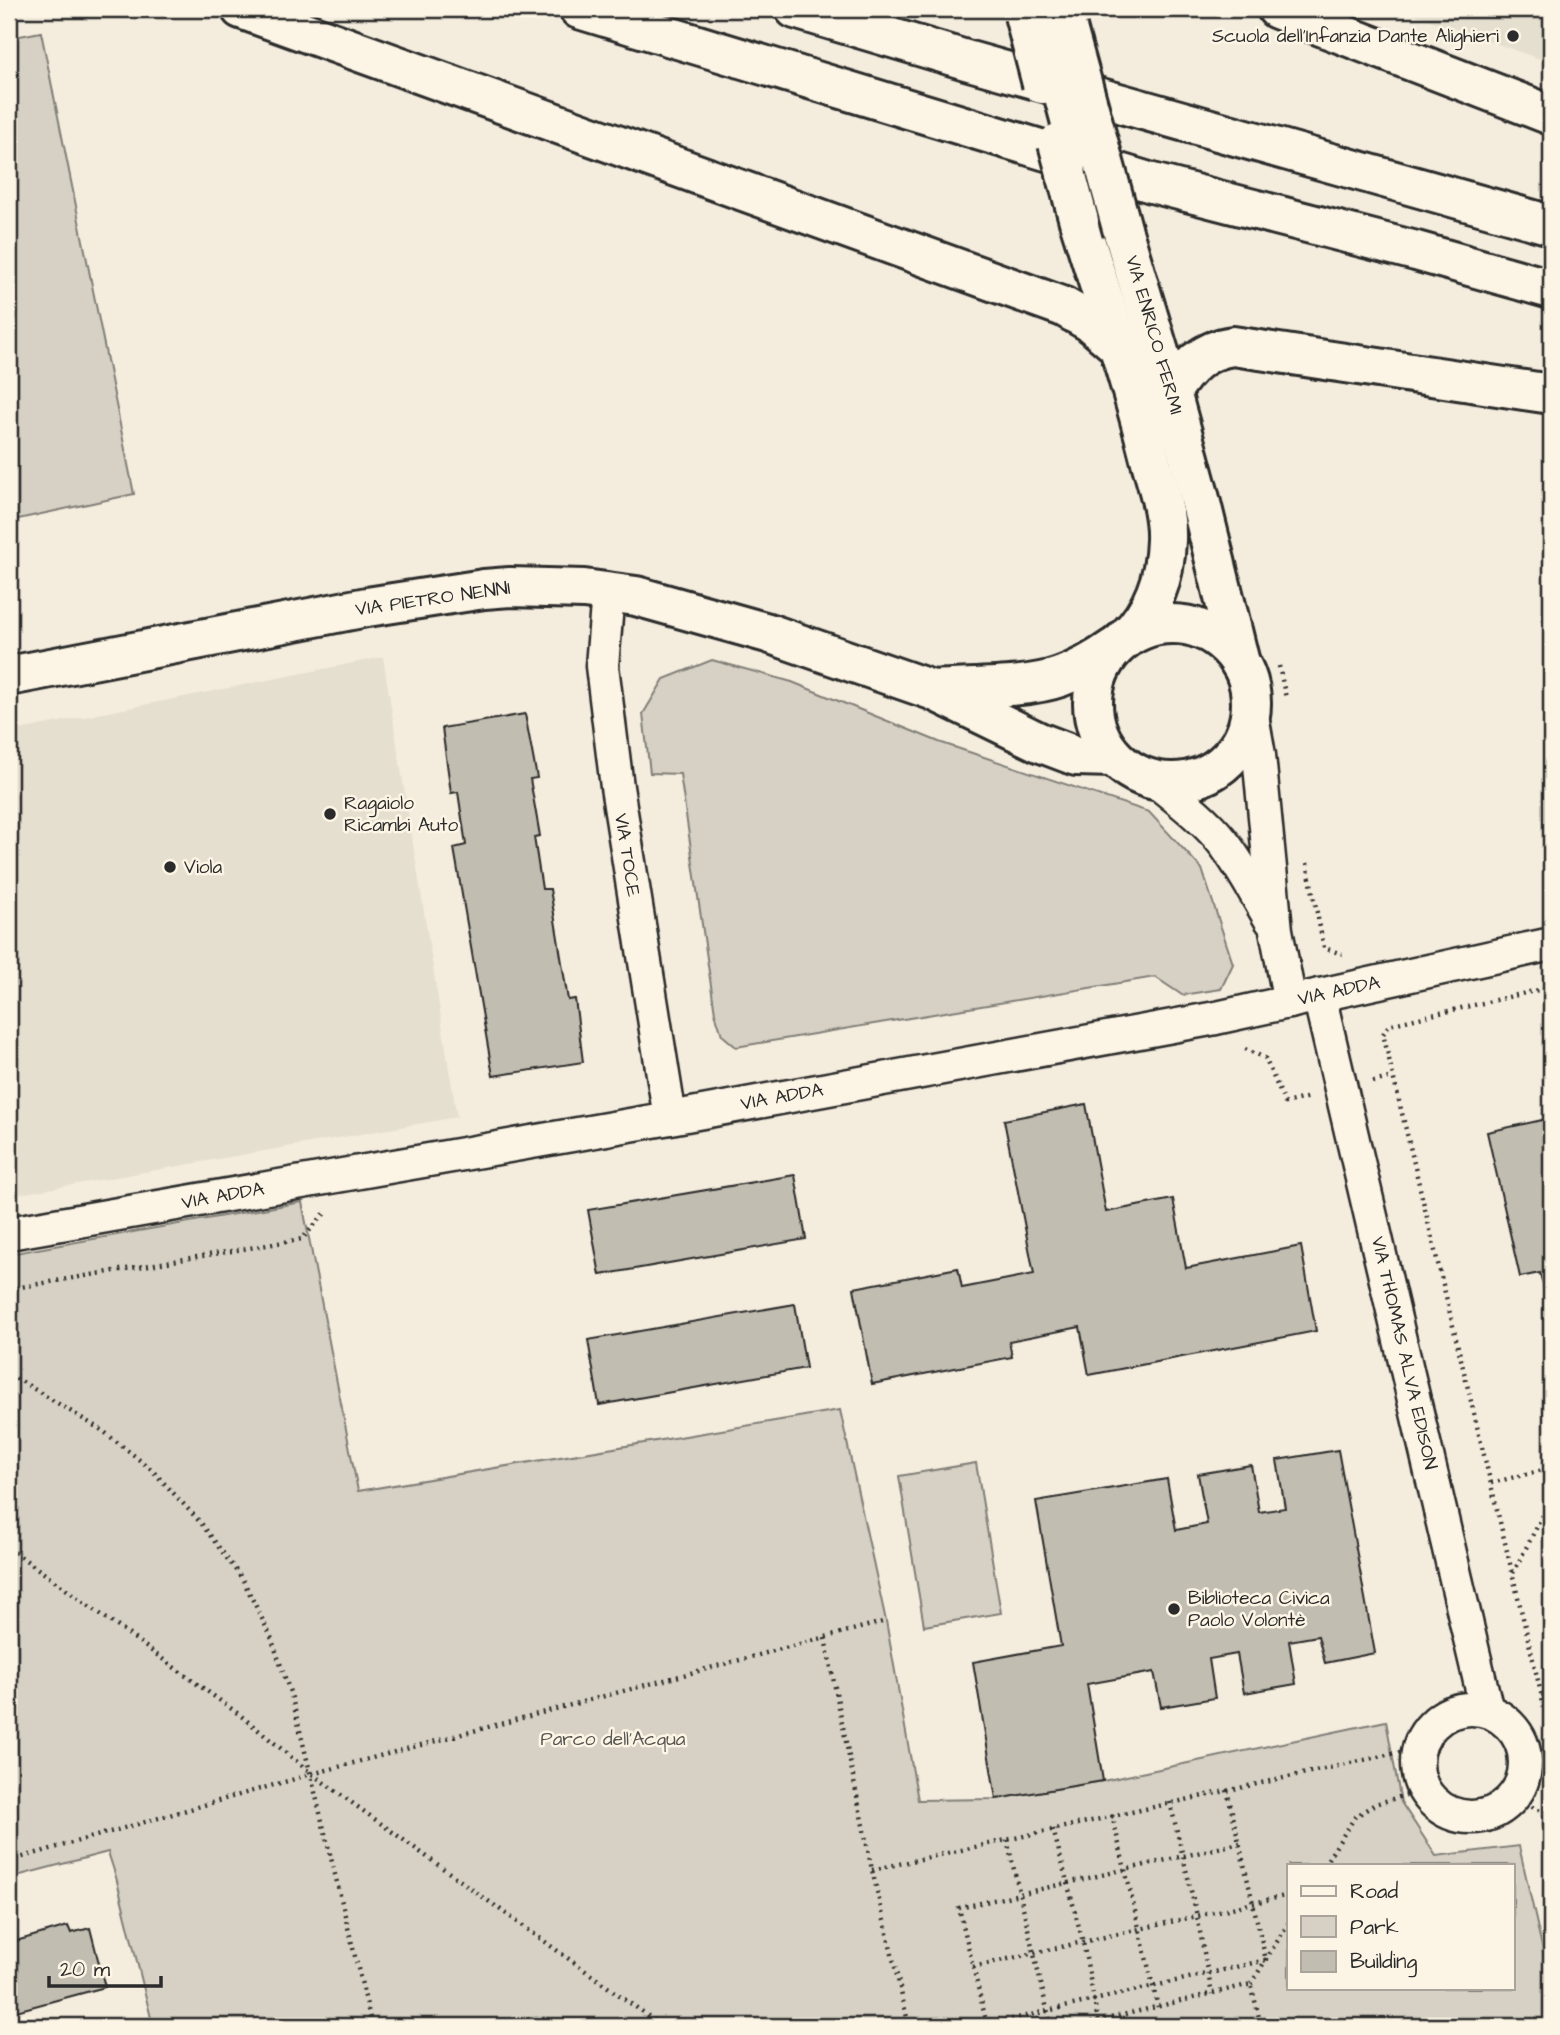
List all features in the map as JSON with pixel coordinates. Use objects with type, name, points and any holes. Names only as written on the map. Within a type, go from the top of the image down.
[{"type":"main road","points":[[241,9],[1064,307],[1090,322],[1119,347]]},
{"type":"main road","points":[[579,9],[1152,183],[1551,289]]},
{"type":"main road","points":[[795,9],[1551,225]]},
{"type":"main road","points":[[1277,9],[1551,115]]},
{"type":"main road","name":"VIA ENRICO FERMI","points":[[1046,16],[1049,40],[1071,124],[1066,175],[1144,430],[1166,525],[1163,571],[1158,588],[1140,624],[1121,643]]},
{"type":"main road","name":"VIA ENRICO FERMI","points":[[1046,16],[1123,232],[1171,392],[1241,663]]},
{"type":"main road","points":[[1171,392],[1196,360],[1212,350],[1233,346],[1551,394]]},
{"type":"main road","name":"VIA PIETRO NENNI","points":[[9,676],[367,607],[484,589],[550,587],[608,592],[658,601],[755,629],[932,690],[1039,742],[1076,756],[1113,757]]},
{"type":"main road","points":[[1173,623],[1190,625],[1219,638],[1241,663],[1248,678],[1251,710],[1247,729],[1239,746],[1220,766],[1195,780],[1157,782],[1133,773],[1113,757],[1102,741],[1094,722],[1094,684],[1101,665],[1121,643],[1141,629],[1173,623]]},
{"type":"main road","name":"VIA PIETRO NENNI","points":[[932,690],[1037,683],[1079,669],[1121,643]]},
{"type":"street","name":"VIA TOCE","points":[[608,592],[602,666],[617,787],[670,1118]]},
{"type":"street","points":[[1251,710],[1276,930]]},
{"type":"street","points":[[1157,782],[1200,818],[1222,841],[1276,930],[1304,998]]},
{"type":"street","name":"VIA ADDA","points":[[9,1233],[670,1118],[1216,1018],[1551,944]]},
{"type":"street","name":"VIA THOMAS ALVA EDISON","points":[[1304,998],[1487,1711]]},
{"type":"street","points":[[1470,1708],[1487,1711],[1503,1719],[1515,1731],[1523,1747],[1525,1765],[1522,1782],[1513,1797],[1500,1809],[1484,1816],[1466,1817],[1449,1813],[1435,1804],[1424,1790],[1418,1777],[1418,1748],[1437,1719],[1453,1711],[1470,1708]]},
{"type":"path","points":[[1551,987],[1389,1024],[1383,1034],[1513,1573],[1551,1743]]},
{"type":"path","points":[[9,1289],[302,1239]]},
{"type":"path","points":[[9,1376],[103,1431],[151,1469],[201,1523],[243,1580],[271,1637],[292,1698],[372,2026]]},
{"type":"path","points":[[1491,1483],[1551,1468]]},
{"type":"path","points":[[1513,1573],[1551,1500]]},
{"type":"path","points":[[9,1548],[240,1715],[312,1774],[662,2026]]},
{"type":"path","points":[[9,1861],[312,1774],[886,1621]]},
{"type":"path","points":[[825,1638],[872,1870],[909,2026]]},
{"type":"path","points":[[1541,1693],[1551,1699]]},
{"type":"path","points":[[872,1870],[1418,1748]]},
{"type":"path","points":[[1227,1790],[1266,1960]]},
{"type":"path","points":[[1325,1864],[1355,1817],[1375,1804],[1424,1790]]},
{"type":"path","points":[[1551,1796],[1544,1813],[1551,1857]]},
{"type":"path","points":[[1513,1797],[1544,1813]]},
{"type":"path","points":[[1170,1802],[1212,1994]]},
{"type":"path","points":[[1112,1815],[1158,2007]]},
{"type":"path","points":[[1053,1829],[1083,1942],[1098,2021]]},
{"type":"path","points":[[1007,1839],[1051,2026]]},
{"type":"path","points":[[1240,1843],[959,1908],[987,2025],[1266,1960]]},
{"type":"path","points":[[973,1967],[1287,1895]]},
{"type":"path","points":[[1077,2026],[1251,1984],[1287,1925]]},
{"type":"path","points":[[1251,1984],[1261,2026]]},
{"type":"shaded area","name":"Scuola dell'Infanzia Dante Alighieri","points":[[1399,9],[1551,9],[1551,63]]},
{"type":"shaded area","points":[[383,657],[457,1117],[9,1196],[9,732]]},
{"type":"green space","points":[[41,32],[134,494],[9,521],[9,38]]},
{"type":"green space","points":[[712,660],[792,682],[939,742],[1149,812],[1202,869],[1233,964],[1221,989],[1182,995],[1155,977],[736,1047],[722,1035],[715,1013],[680,774],[650,773],[643,714],[664,679]]},
{"type":"green space","name":"Parco dell'Acqua","points":[[302,1202],[358,1491],[840,1410],[886,1621],[918,1800],[996,1799],[1103,1781],[1386,1721],[1401,1802],[1436,1856],[1519,1846],[1551,1986],[1551,2026],[153,2026],[108,1852],[9,1878],[9,1254]]},
{"type":"green space","points":[[976,1463],[1001,1613],[924,1626],[899,1476]]},
{"type":"building","points":[[525,714],[537,778],[530,779],[540,836],[534,837],[542,889],[550,889],[568,1000],[575,999],[583,1062],[493,1076],[454,848],[466,845],[458,792],[451,793],[442,728]]},
{"type":"building","points":[[1086,1104],[1106,1212],[1173,1199],[1186,1268],[1301,1246],[1316,1331],[1089,1375],[1080,1327],[1009,1341],[1012,1357],[872,1384],[854,1288],[958,1268],[962,1288],[1034,1274],[1004,1120]]},
{"type":"building","points":[[1551,1118],[1551,1319],[1540,1273],[1520,1277],[1487,1132]]},
{"type":"building","points":[[795,1175],[806,1239],[600,1275],[588,1210]]},
{"type":"building","points":[[795,1304],[806,1368],[599,1405],[588,1340]]},
{"type":"building","points":[[1338,1450],[1375,1653],[1325,1663],[1318,1636],[1289,1641],[1296,1684],[1244,1693],[1237,1654],[1209,1659],[1215,1698],[1161,1707],[1154,1672],[1087,1684],[1103,1781],[996,1799],[973,1662],[1061,1646],[1036,1501],[1167,1479],[1176,1530],[1207,1524],[1198,1474],[1251,1465],[1259,1512],[1285,1508],[1277,1460]]},
{"type":"building","points":[[68,1926],[71,1933],[90,1928],[105,1987],[9,2013],[9,1943]]},
{"type":"place","name":"Scuola dell'Infanzia Dante Alighieri","points":[[1513,36]]},
{"type":"place","name":"Ragaiolo Ricambi Auto","points":[[330,814]]},
{"type":"place","name":"Viola","points":[[170,867]]},
{"type":"place","name":"Biblioteca Civica Paolo Volontè","points":[[1174,1609]]}]
